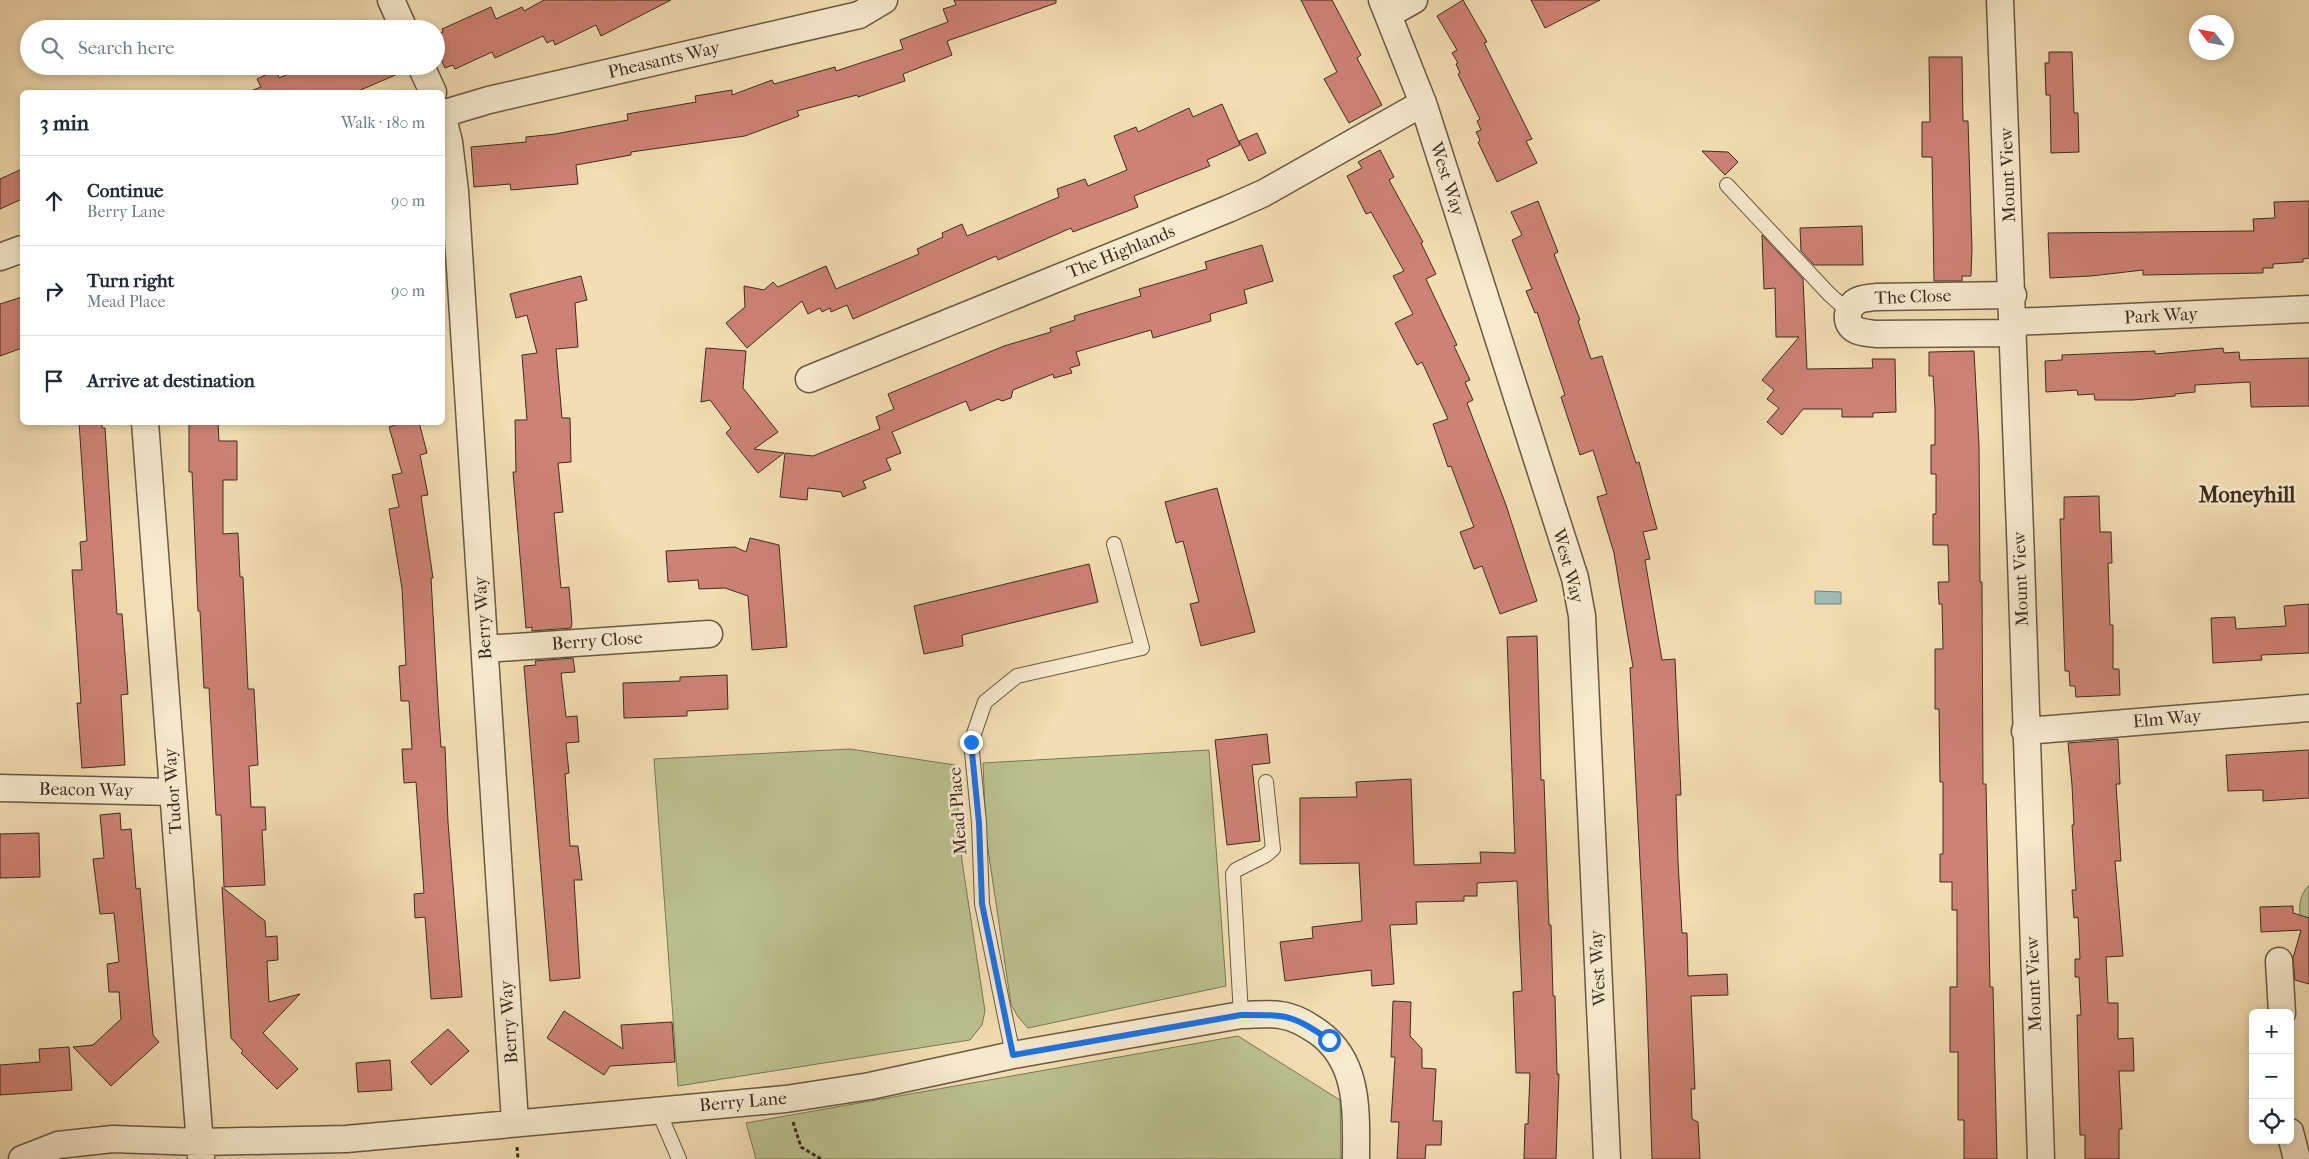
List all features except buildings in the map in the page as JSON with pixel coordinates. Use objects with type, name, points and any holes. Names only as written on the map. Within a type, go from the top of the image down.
[{"type":"street","points":[[391,0],[400,20]]},
{"type":"street","name":"Pheasants Way","points":[[445,113],[489,100],[859,15],[884,0]]},
{"type":"street","points":[[1386,7],[1414,0]]},
{"type":"street","name":"Mount View","points":[[2000,0],[2013,295],[2025,731],[2041,1159]]},
{"type":"street","name":"West Way","points":[[1386,7],[1423,103],[1575,578],[1582,616],[1607,1159]]},
{"type":"street","points":[[425,75],[432,90]]},
{"type":"street","name":"The Highlands","points":[[809,379],[1264,193],[1423,103]]},
{"type":"street","name":"Berry Way","points":[[445,123],[455,191],[515,1122]]},
{"type":"street","points":[[0,257],[20,250]]},
{"type":"street","name":"The Close","points":[[2013,295],[1876,297],[1857,301],[1848,311],[1848,321],[1851,326],[1856,330],[1876,334],[2013,327]]},
{"type":"street","name":"Park Way","points":[[2013,327],[2309,309]]},
{"type":"street","name":"Tudor Way","points":[[144,425],[201,1150]]},
{"type":"street","name":"Berry Close","points":[[485,649],[709,634]]},
{"type":"street","name":"Elm Way","points":[[2025,731],[2309,708]]},
{"type":"street","name":"Beacon Way","points":[[0,788],[173,792]]},
{"type":"street","points":[[2279,961],[2282,1009]]},
{"type":"street","name":"Berry Lane","points":[[26,1158],[58,1145],[113,1139],[201,1150],[346,1139],[786,1098],[870,1086],[1013,1055],[1241,1015],[1279,1015],[1298,1020],[1329,1040],[1348,1068],[1356,1111],[1356,1159]]},
{"type":"street","points":[[2293,1144],[2297,1159]]},
{"type":"lane","points":[[1727,185],[1829,294],[1848,311]]},
{"type":"lane","name":"Mead Place","points":[[1013,1055],[982,904],[979,823],[971,742],[985,702],[1017,676],[1142,648],[1114,544]]},
{"type":"lane","points":[[1241,1015],[1233,874],[1236,870],[1266,855],[1273,849],[1266,782]]},
{"type":"lane","points":[[658,1110],[679,1159]]},
{"type":"path","points":[[786,1098],[800,1147],[821,1159]]},
{"type":"green space","points":[[850,749],[955,765],[962,861],[985,1011],[982,1025],[970,1040],[678,1086],[654,759]]},
{"type":"green space","points":[[1209,750],[1226,986],[1028,1028],[1018,1017],[1011,1004],[986,836],[983,763]]},
{"type":"green space","points":[[2309,885],[2309,924],[2300,916],[2300,907],[2302,896]]},
{"type":"green space","points":[[1238,1036],[1340,1100],[1341,1159],[756,1159],[746,1123]]},
{"type":"water","points":[[1815,591],[1841,592],[1841,604],[1815,604]]},
{"type":"district","name":"Moneyhill","points":[[2247,495]]},
{"type":"route","points":[[971,742],[979,823],[982,904],[1013,1055],[1241,1015],[1279,1015],[1298,1020],[1329,1040]]}]
